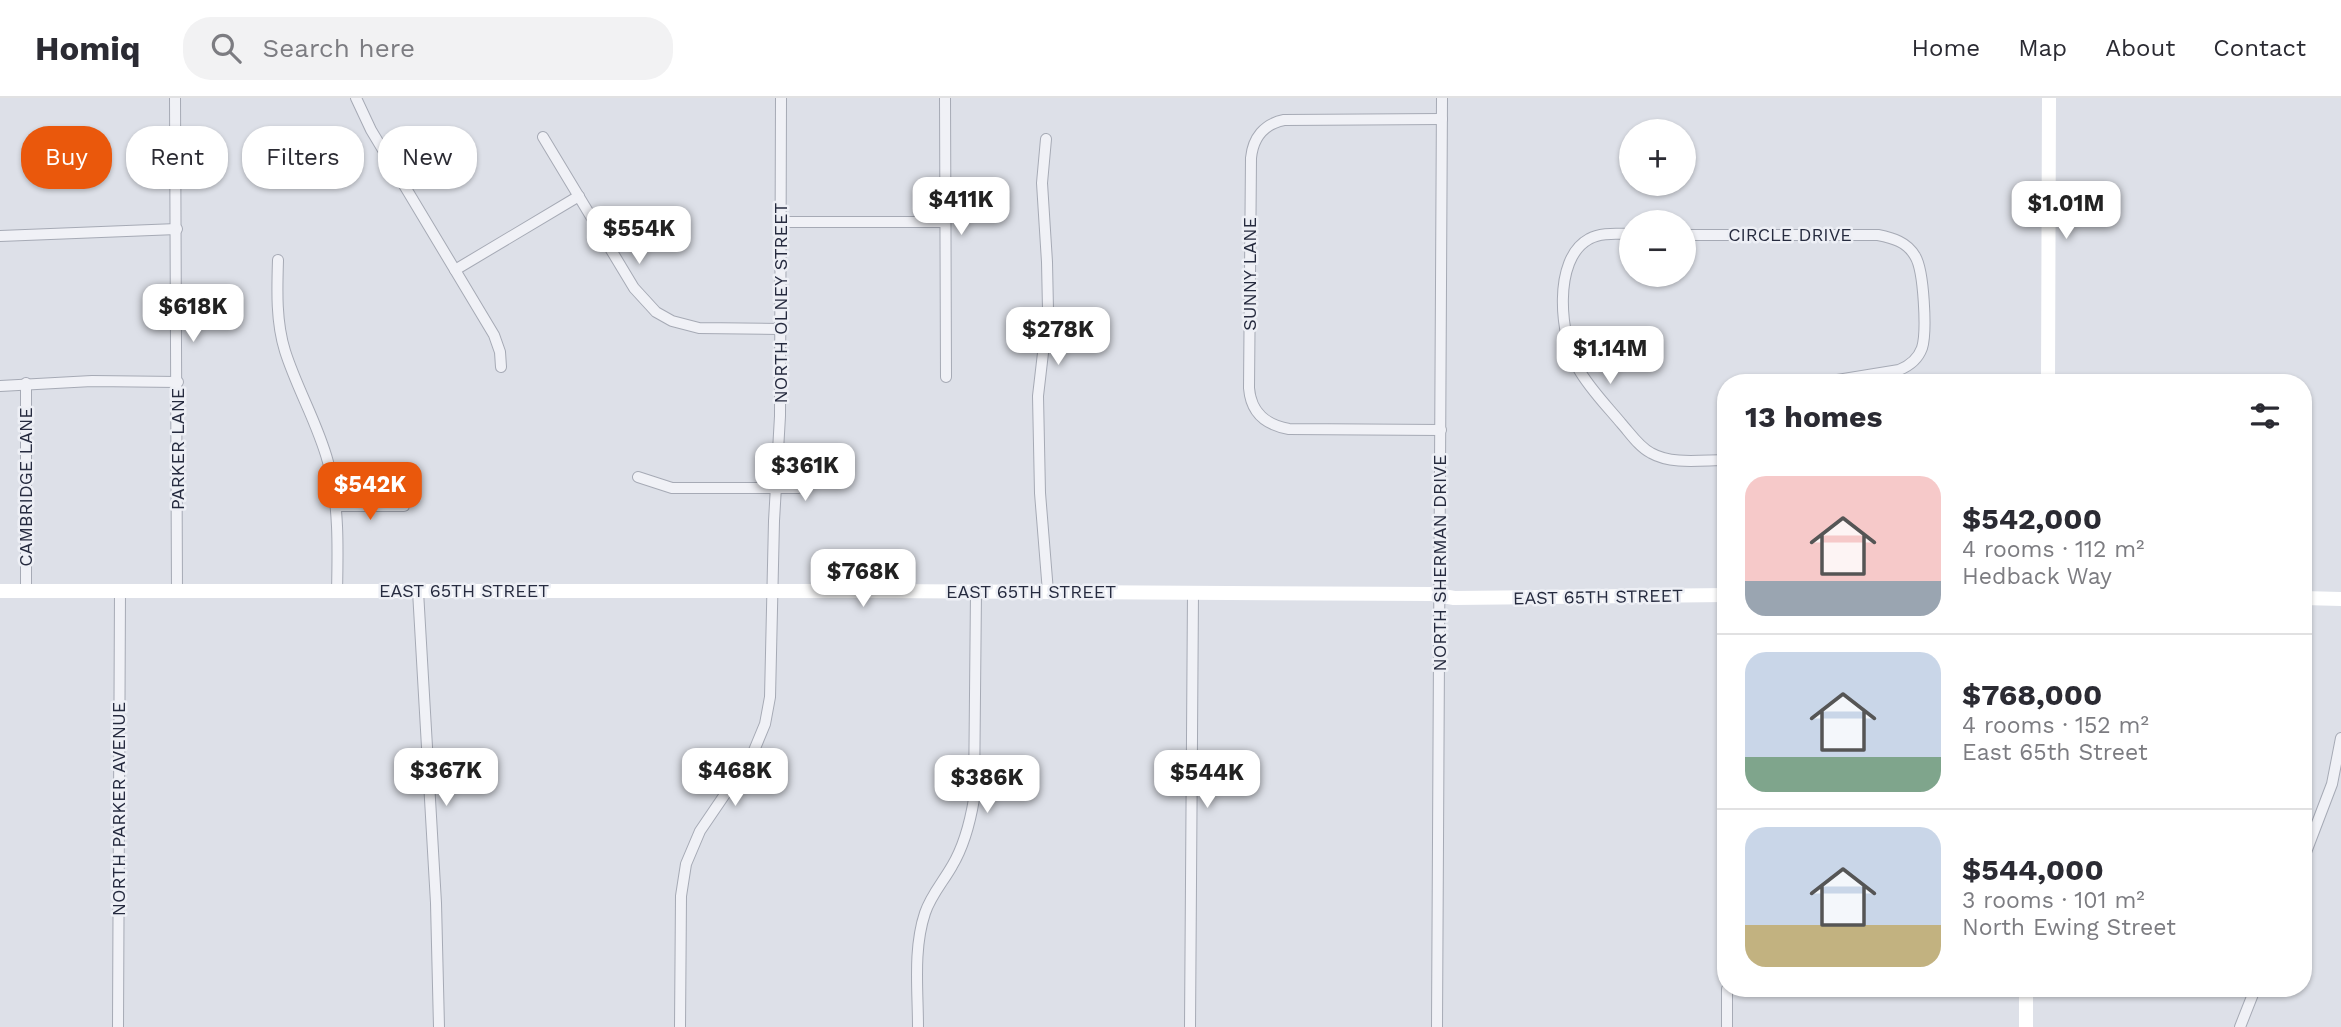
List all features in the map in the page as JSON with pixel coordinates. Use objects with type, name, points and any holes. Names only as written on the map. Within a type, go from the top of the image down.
[{"type":"street","name":"PARKER LANE","points":[[175,98],[177,591]]},
{"type":"street","points":[[356,98],[370,130],[494,335],[500,352],[501,367]]},
{"type":"street","name":"NORTH OLNEY STREET","points":[[680,1027],[681,896],[684,873],[696,839],[748,761],[765,724],[771,683],[780,416],[781,98]]},
{"type":"street","points":[[946,98],[946,376]]},
{"type":"street","name":"NORTH SHERMAN DRIVE","points":[[1437,1027],[1443,98]]},
{"type":"street","points":[[2048,374],[2049,98]]},
{"type":"street","name":"SUNNY LANE","points":[[1441,430],[1289,429],[1276,426],[1261,417],[1253,406],[1250,375],[1251,158],[1258,136],[1267,126],[1284,120],[1442,119]]},
{"type":"street","points":[[543,137],[636,292],[656,312],[672,321],[699,328],[780,329]]},
{"type":"street","points":[[1046,139],[1042,183],[1048,310],[1038,396],[1039,479],[1048,592]]},
{"type":"street","points":[[455,270],[579,196]]},
{"type":"street","points":[[781,222],[945,222]]},
{"type":"street","points":[[0,236],[177,229]]},
{"type":"street","points":[[1619,234],[1603,235],[1588,240],[1579,246],[1567,267],[1564,320],[1572,356],[1588,384],[1651,454],[1670,460],[1717,460]]},
{"type":"street","name":"CIRCLE DRIVE","points":[[1696,234],[1878,235],[1895,239],[1913,253],[1922,273],[1922,350],[1914,361],[1899,370],[1874,374]]},
{"type":"street","points":[[278,261],[278,306],[282,338],[291,368],[323,443],[331,474],[336,506],[337,591]]},
{"type":"street","points":[[0,386],[26,383],[178,382]]},
{"type":"street","name":"CAMBRIDGE LANE","points":[[26,383],[26,591]]},
{"type":"street","points":[[638,477],[672,488],[802,488],[825,479]]},
{"type":"street","points":[[336,506],[404,506]]},
{"type":"street","name":"EAST 65TH STREET","points":[[0,591],[1193,592],[1454,598],[1717,595]]},
{"type":"street","name":"NORTH PARKER AVENUE","points":[[118,1027],[120,591]]},
{"type":"street","points":[[418,591],[436,903],[439,1027]]},
{"type":"street","points":[[918,1027],[918,951],[922,923],[933,893],[960,852],[974,799],[976,591]]},
{"type":"street","points":[[1190,1027],[1193,592]]},
{"type":"street","points":[[2312,598],[2341,599]]},
{"type":"street","points":[[2312,836],[2334,776],[2341,738]]},
{"type":"street","points":[[1727,997],[1727,1027]]},
{"type":"street","points":[[2026,997],[2026,1027]]},
{"type":"street","points":[[2240,1027],[2252,997]]}]
